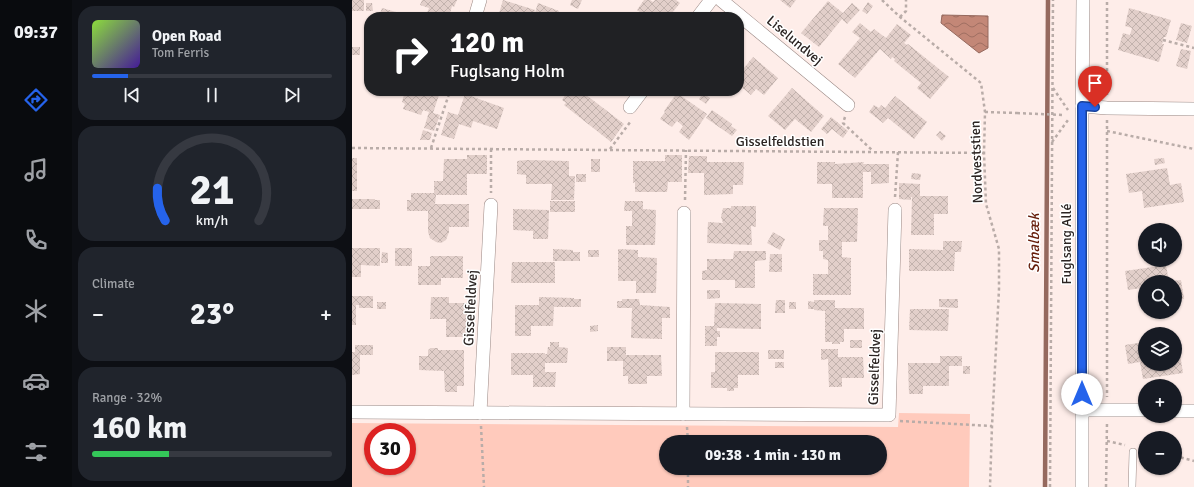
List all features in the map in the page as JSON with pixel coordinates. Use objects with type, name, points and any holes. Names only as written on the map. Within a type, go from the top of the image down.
[{"type":"street","points":[[476,12],[480,0]]},
{"type":"street","points":[[702,12],[711,0]]},
{"type":"street","name":"Liselundvej","points":[[721,0],[736,12]]},
{"type":"street","name":"Fuglsang Allé","points":[[1082,487],[1083,0]]},
{"type":"street","name":"Liselundvej","points":[[744,19],[848,105]]},
{"type":"street","points":[[630,107],[638,96]]},
{"type":"street","points":[[1082,106],[1107,108],[1194,109]]},
{"type":"street","name":"Gisselfeldvej","points":[[480,413],[491,205]]},
{"type":"street","name":"Gisselfeldvej","points":[[352,412],[889,415],[895,210]]},
{"type":"street","points":[[683,414],[684,213]]},
{"type":"street","points":[[1082,410],[1138,410]]},
{"type":"street","points":[[1182,411],[1194,411]]},
{"type":"lane","points":[[1132,487],[1133,452]]},
{"type":"path","name":"Nordveststien","points":[[882,0],[900,17],[981,83],[985,112],[984,153],[986,204],[999,249],[999,289],[990,487]]},
{"type":"path","points":[[900,17],[906,11],[906,0]]},
{"type":"path","points":[[1050,487],[1053,0]]},
{"type":"path","points":[[1106,487],[1107,0]]},
{"type":"path","points":[[1163,40],[1194,48]]},
{"type":"path","points":[[1052,142],[1072,115],[1053,87]]},
{"type":"path","points":[[431,148],[448,96]]},
{"type":"path","points":[[848,105],[843,123],[874,152]]},
{"type":"path","points":[[610,150],[635,116],[630,107]]},
{"type":"path","points":[[985,112],[1063,114]]},
{"type":"path","points":[[1107,130],[1194,149]]},
{"type":"path","name":"Gisselfeldstien","points":[[352,148],[984,153]]},
{"type":"path","points":[[491,149],[491,205]]},
{"type":"path","points":[[684,213],[686,150]]},
{"type":"path","points":[[895,210],[898,152]]},
{"type":"path","points":[[480,413],[484,487]]},
{"type":"path","points":[[889,415],[895,420],[992,426]]},
{"type":"path","points":[[1182,458],[1194,461]]},
{"type":"path","points":[[688,475],[688,487]]},
{"type":"shaded area","points":[[899,413],[970,414],[969,487],[352,487],[352,423],[364,423],[364,475],[416,475],[416,423],[898,427]]},
{"type":"water","points":[[942,15],[988,16],[988,48],[979,53],[941,23]]},
{"type":"building","points":[[352,0],[364,0],[364,11],[352,11]]},
{"type":"building","points":[[422,0],[457,0],[454,7],[452,6],[450,12],[428,12],[429,8],[420,5]]},
{"type":"building","points":[[503,0],[535,10],[534,12],[499,12]]},
{"type":"building","points":[[572,0],[582,0],[578,9],[570,5]]},
{"type":"building","points":[[644,0],[650,0],[653,2],[655,0],[676,0],[680,3],[673,12],[640,12],[637,10]]},
{"type":"building","points":[[780,0],[796,0],[790,8]]},
{"type":"building","points":[[828,1],[843,13],[852,3],[860,10],[847,24],[842,19],[819,47],[801,33]]},
{"type":"building","points":[[868,2],[873,6],[867,14],[862,11]]},
{"type":"building","points":[[366,3],[372,3],[373,11],[366,11]]},
{"type":"building","points":[[538,3],[559,11],[558,12],[535,12]]},
{"type":"building","points":[[382,8],[396,12],[381,12]]},
{"type":"building","points":[[1129,8],[1171,20],[1166,37],[1164,37],[1162,44],[1164,44],[1159,62],[1118,50],[1123,33],[1130,35],[1132,28],[1125,26]]},
{"type":"building","points":[[860,23],[871,32],[874,29],[886,38],[897,24],[911,35],[904,43],[907,45],[908,44],[949,77],[930,99],[917,88],[921,83],[894,61],[895,59],[892,57],[891,59],[880,49],[855,78],[838,64],[860,38],[852,32]]},
{"type":"building","points":[[1181,23],[1192,26],[1187,43],[1176,40]]},
{"type":"building","points":[[352,47],[360,47],[360,55],[352,55]]},
{"type":"building","points":[[1181,49],[1191,51],[1187,69],[1176,66]]},
{"type":"building","points":[[753,57],[778,78],[764,95],[756,89],[751,95],[744,89],[744,68]]},
{"type":"building","points":[[792,88],[824,116],[811,132],[795,119],[785,130],[768,116]]},
{"type":"building","points":[[404,96],[439,96],[433,113],[440,115],[434,131],[424,128],[429,112],[423,110],[421,115],[403,109],[405,104],[402,102]]},
{"type":"building","points":[[464,96],[471,96],[504,108],[497,129],[473,121],[471,128],[459,124],[454,139],[441,135],[448,112],[458,115]]},
{"type":"building","points":[[565,96],[588,96],[624,124],[611,142],[564,105],[566,103],[562,100]]},
{"type":"building","points":[[675,96],[681,96],[707,114],[689,140],[679,132],[683,126],[677,121],[672,127],[660,119],[665,112],[664,111]]},
{"type":"building","points":[[701,96],[707,96],[710,98],[706,104],[699,99]]},
{"type":"building","points":[[895,96],[927,122],[914,139],[888,118],[883,123],[869,112],[874,105],[879,108],[881,105],[885,108]]},
{"type":"building","points":[[712,110],[732,124],[731,126],[737,130],[732,136],[706,118]]},
{"type":"building","points":[[831,117],[848,131],[843,138],[832,129],[827,134],[821,129]]},
{"type":"building","points":[[423,130],[432,133],[430,140],[420,140]]},
{"type":"building","points":[[940,131],[946,136],[942,141],[936,135]]},
{"type":"building","points":[[467,155],[487,155],[487,174],[467,174],[467,195],[436,195],[435,204],[469,204],[469,227],[449,227],[446,240],[441,243],[436,242],[430,238],[428,232],[428,211],[407,211],[407,200],[411,200],[411,193],[434,193],[434,181],[443,181],[444,159],[467,159]]},
{"type":"building","points":[[665,155],[682,155],[682,182],[668,182],[667,192],[635,192],[635,182],[633,183],[633,161],[665,161]]},
{"type":"building","points":[[689,156],[707,156],[707,162],[744,162],[743,185],[733,185],[733,194],[704,195],[704,173],[688,173]]},
{"type":"building","points":[[352,158],[357,158],[357,191],[352,191]]},
{"type":"building","points":[[1164,158],[1165,163],[1155,165],[1154,159]]},
{"type":"building","points":[[591,159],[600,159],[600,172],[591,172]]},
{"type":"building","points":[[517,161],[569,161],[569,176],[575,176],[574,200],[551,200],[552,184],[526,184],[526,175],[517,174]]},
{"type":"building","points":[[817,162],[835,162],[835,164],[864,162],[863,164],[889,164],[889,183],[871,184],[871,172],[863,172],[863,198],[832,198],[832,184],[817,184]]},
{"type":"building","points":[[1167,168],[1170,185],[1181,183],[1184,202],[1144,208],[1142,191],[1129,193],[1126,174]]},
{"type":"building","points":[[912,173],[921,174],[920,180],[911,179]]},
{"type":"building","points":[[576,174],[586,174],[586,182],[576,182]]},
{"type":"building","points":[[899,183],[920,184],[920,196],[948,196],[948,214],[934,214],[934,235],[911,235],[912,197],[911,200],[899,199]]},
{"type":"building","points":[[352,199],[380,200],[380,209],[352,209]]},
{"type":"building","points":[[550,201],[575,201],[575,212],[550,212]]},
{"type":"building","points":[[625,201],[643,201],[643,209],[656,210],[655,245],[626,245],[626,226],[632,226],[632,211],[624,211]]},
{"type":"building","points":[[731,206],[756,206],[756,227],[751,226],[752,245],[707,243],[708,222],[723,223],[721,217],[723,208],[731,208]]},
{"type":"building","points":[[824,208],[858,208],[857,242],[842,242],[842,257],[851,258],[851,295],[813,295],[813,274],[828,274],[828,260],[823,259],[823,251],[819,251],[819,240],[828,240],[828,226],[823,226]]},
{"type":"building","points":[[513,209],[549,210],[548,239],[533,239],[533,231],[513,230]]},
{"type":"building","points":[[773,232],[785,239],[780,250],[767,243]]},
{"type":"building","points":[[943,241],[962,241],[961,252],[955,252],[954,271],[909,271],[909,249],[943,250]]},
{"type":"building","points":[[352,248],[380,248],[380,266],[361,265],[361,277],[352,277]]},
{"type":"building","points":[[395,248],[412,248],[412,266],[395,266]]},
{"type":"building","points":[[553,249],[573,250],[573,252],[580,252],[580,261],[553,261]]},
{"type":"building","points":[[618,249],[638,250],[638,257],[657,258],[656,293],[636,293],[636,281],[618,281]]},
{"type":"building","points":[[588,250],[599,250],[599,257],[588,257]]},
{"type":"building","points":[[734,251],[766,251],[766,260],[755,261],[755,288],[735,288],[735,280],[702,280],[702,271],[707,270],[707,259],[733,259]]},
{"type":"building","points":[[382,252],[388,253],[388,263],[381,263]]},
{"type":"building","points":[[770,254],[782,254],[782,272],[769,272]]},
{"type":"building","points":[[463,256],[463,278],[441,278],[441,285],[418,285],[418,266],[430,266],[430,257]]},
{"type":"building","points":[[512,262],[555,262],[555,283],[511,283]]},
{"type":"building","points":[[1152,267],[1166,267],[1168,275],[1138,275],[1138,288],[1128,290],[1125,271]]},
{"type":"building","points":[[1182,286],[1184,299],[1182,299]]},
{"type":"building","points":[[707,290],[720,290],[720,298],[707,299]]},
{"type":"building","points":[[352,296],[373,296],[373,308],[359,308],[359,305],[356,305],[356,325],[352,325]]},
{"type":"building","points":[[431,297],[449,297],[449,303],[469,303],[468,337],[446,337],[446,319],[430,319]]},
{"type":"building","points":[[539,297],[581,299],[581,307],[554,306],[553,326],[531,326],[531,336],[515,336],[515,305],[539,305]]},
{"type":"building","points":[[622,299],[639,299],[640,305],[670,307],[670,318],[662,318],[662,339],[631,338],[632,308],[617,308],[617,301],[622,301]]},
{"type":"building","points":[[939,299],[958,299],[958,308],[939,307]]},
{"type":"building","points":[[776,300],[785,300],[785,313],[775,313]]},
{"type":"building","points":[[814,300],[835,300],[835,308],[864,308],[864,329],[844,329],[844,342],[840,342],[840,344],[825,342],[825,311],[808,309],[808,301],[814,302]]},
{"type":"building","points":[[377,302],[386,302],[386,309],[377,309]]},
{"type":"building","points":[[789,302],[796,302],[796,309],[789,309]]},
{"type":"building","points":[[715,303],[761,304],[761,329],[717,328],[717,331],[720,331],[720,337],[717,337],[717,346],[705,346],[705,326],[714,326]]},
{"type":"building","points":[[910,309],[949,309],[948,331],[909,330]]},
{"type":"building","points":[[598,325],[598,331],[590,332],[590,326]]},
{"type":"building","points":[[850,340],[862,340],[862,348],[850,348]]},
{"type":"building","points":[[550,342],[559,342],[559,347],[568,348],[567,363],[545,363],[545,372],[556,372],[555,387],[533,387],[533,375],[511,375],[511,353],[547,354],[548,347],[550,347]]},
{"type":"building","points":[[1138,343],[1138,362],[1128,364],[1125,345]]},
{"type":"building","points":[[355,345],[373,345],[373,355],[360,355],[360,374],[352,375],[352,352],[355,352]]},
{"type":"building","points":[[607,347],[626,347],[626,355],[661,355],[662,376],[647,376],[647,384],[628,384],[628,376],[623,376],[623,361],[607,361]]},
{"type":"building","points":[[430,348],[438,348],[438,350],[464,350],[464,386],[457,386],[457,392],[445,392],[444,371],[419,370],[419,356],[428,356],[428,349],[429,350]]},
{"type":"building","points":[[821,349],[838,349],[838,357],[863,357],[864,378],[842,378],[842,387],[829,387],[828,359],[821,360]]},
{"type":"building","points":[[768,350],[784,350],[784,359],[768,359]]},
{"type":"building","points":[[715,352],[759,352],[759,375],[738,375],[738,388],[734,388],[734,391],[727,391],[727,388],[711,388],[711,372],[715,372]]},
{"type":"building","points":[[940,356],[962,356],[962,366],[949,366],[949,386],[923,386],[923,394],[909,394],[908,363],[940,363]]},
{"type":"building","points":[[775,362],[784,362],[784,368],[775,368]]},
{"type":"building","points":[[963,366],[970,366],[970,374],[963,374]]},
{"type":"building","points":[[1182,367],[1183,373],[1143,379],[1142,371],[1182,371]]},
{"type":"waterway","name":"Smalbæk","points":[[1045,487],[1048,0]]},
{"type":"route","points":[[1082,394],[1082,106],[1095,107]]}]
